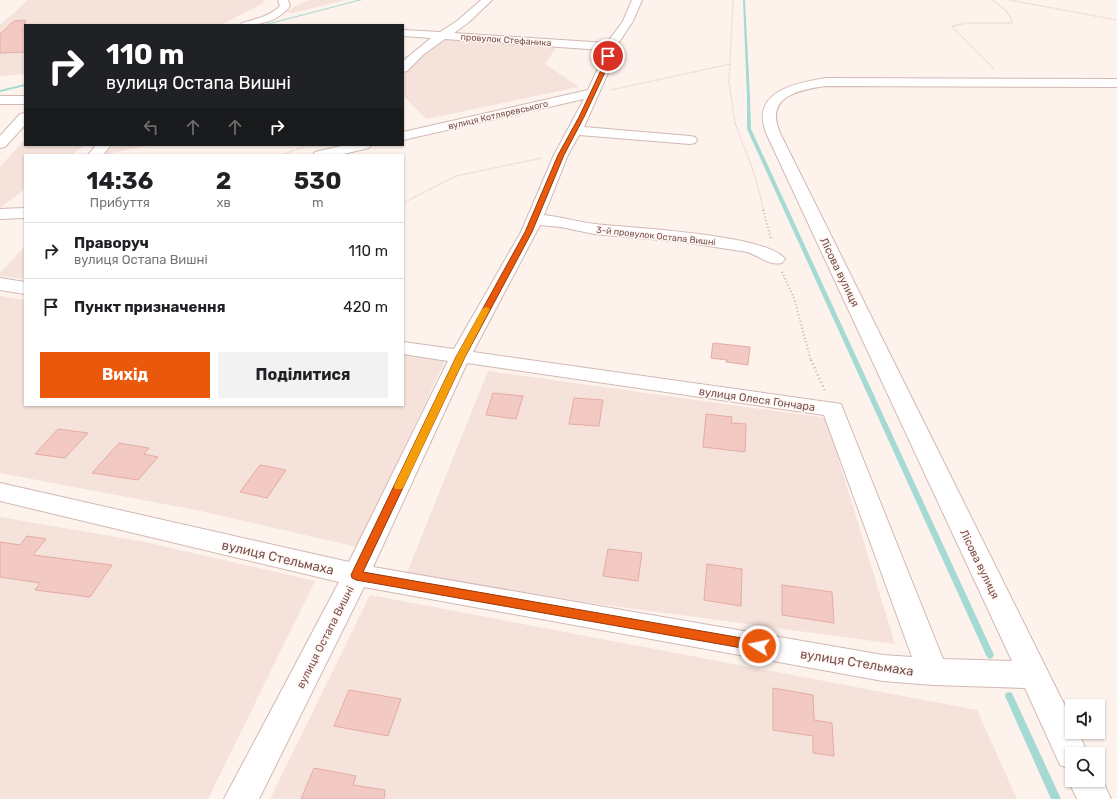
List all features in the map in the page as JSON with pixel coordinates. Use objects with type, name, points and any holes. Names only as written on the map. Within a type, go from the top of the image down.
[{"type":"street","points":[[250,24],[268,19],[280,13],[285,6],[283,0]]},
{"type":"street","points":[[404,67],[413,57],[440,36],[452,30],[486,0]]},
{"type":"street","name":"вулиця Остапа Вишні","points":[[241,799],[356,575],[460,357],[529,232],[561,155],[593,94],[605,66],[610,47],[628,21],[638,0]]},
{"type":"street","name":"провулок Стефаника","points":[[404,33],[610,47]]},
{"type":"street","name":"Лісова вулиця","points":[[1069,747],[779,145],[768,116],[771,106],[780,96],[790,89],[826,82],[1117,83]]},
{"type":"street","name":"вулиця Котляревського","points":[[404,136],[593,94]]},
{"type":"street","points":[[0,100],[24,100]]},
{"type":"street","points":[[0,144],[24,118]]},
{"type":"street","points":[[574,130],[690,140]]},
{"type":"street","points":[[96,154],[103,146]]},
{"type":"street","points":[[324,154],[360,146]]},
{"type":"street","points":[[0,214],[24,213]]},
{"type":"street","name":"3-й провулок Остапа Вишні","points":[[534,219],[561,222],[594,229],[683,237],[748,247],[763,251],[776,259]]},
{"type":"street","points":[[0,284],[24,288]]},
{"type":"street","name":"вулиця Олеся Гончара","points":[[404,348],[833,410]]},
{"type":"street","points":[[833,410],[933,672]]},
{"type":"street","name":"вулиця Стельмаха","points":[[0,492],[356,575],[875,667],[933,672],[1034,675]]},
{"type":"street","points":[[1088,787],[1094,799]]},
{"type":"path","points":[[733,0],[729,82],[735,123],[754,173],[776,259],[794,298],[809,356],[833,410]]},
{"type":"path","points":[[993,0],[1006,11],[1012,20],[1011,22],[1000,24],[964,24],[953,26],[954,29],[990,64],[1004,82]]},
{"type":"path","points":[[1009,0],[1117,20]]},
{"type":"path","points":[[593,94],[730,64]]},
{"type":"path","points":[[286,154],[306,146]]},
{"type":"path","points":[[404,202],[456,176],[528,160],[561,155]]},
{"type":"shaded area","points":[[28,0],[264,0],[263,3],[223,24],[24,24],[24,74],[0,76],[0,25]]},
{"type":"shaded area","points":[[309,0],[346,0],[293,13],[284,12]]},
{"type":"shaded area","points":[[448,38],[557,46],[545,64],[579,87],[426,119],[404,96],[404,56],[420,57],[441,39]]},
{"type":"shaded area","points":[[24,140],[24,146],[84,146],[72,154],[24,154],[24,190],[0,208],[0,167]]},
{"type":"shaded area","points":[[114,146],[147,146],[107,154],[103,154]]},
{"type":"shaded area","points":[[24,247],[24,279],[0,276],[0,273]]},
{"type":"shaded area","points":[[0,296],[24,300],[24,406],[404,406],[404,355],[445,361],[357,547],[201,511],[0,473]]},
{"type":"shaded area","points":[[488,371],[826,418],[895,644],[405,578]]},
{"type":"shaded area","points":[[0,517],[145,542],[315,581],[208,799],[0,799]]},
{"type":"shaded area","points":[[370,595],[977,710],[1017,799],[270,799]]},
{"type":"building","points":[[25,20],[24,52],[0,53],[0,34],[14,21]]},
{"type":"building","points":[[713,343],[750,347],[748,365],[711,358]]},
{"type":"building","points":[[493,393],[523,396],[516,419],[486,415]]},
{"type":"building","points":[[574,398],[603,400],[599,426],[569,424]]},
{"type":"building","points":[[706,414],[732,417],[731,423],[746,424],[745,452],[703,447]]},
{"type":"building","points":[[58,429],[88,433],[65,458],[35,454]]},
{"type":"building","points":[[119,443],[149,448],[144,454],[158,457],[138,480],[92,473]]},
{"type":"building","points":[[260,465],[286,470],[267,498],[240,492]]},
{"type":"building","points":[[27,536],[46,539],[33,555],[112,565],[90,597],[35,590],[40,583],[0,577],[0,542],[20,545]]},
{"type":"building","points":[[608,549],[642,553],[638,581],[603,576]]},
{"type":"building","points":[[707,564],[742,569],[741,606],[704,600]]},
{"type":"building","points":[[782,585],[832,592],[834,623],[782,615]]},
{"type":"building","points":[[773,688],[813,695],[814,720],[832,723],[834,756],[813,753],[813,736],[773,730]]},
{"type":"building","points":[[349,690],[401,699],[388,736],[334,726]]},
{"type":"building","points":[[314,768],[356,776],[353,785],[385,790],[384,799],[301,799]]},
{"type":"waterway","points":[[267,24],[361,0]]},
{"type":"waterway","points":[[744,0],[749,97],[749,129],[990,655]]},
{"type":"waterway","points":[[0,91],[24,85]]},
{"type":"waterway","points":[[1009,696],[1056,799]]},
{"type":"slow traffic","points":[[399,486],[460,357],[486,309]]},
{"type":"route","points":[[608,56],[582,117],[561,155],[529,232],[460,357],[356,575],[759,646]]}]
